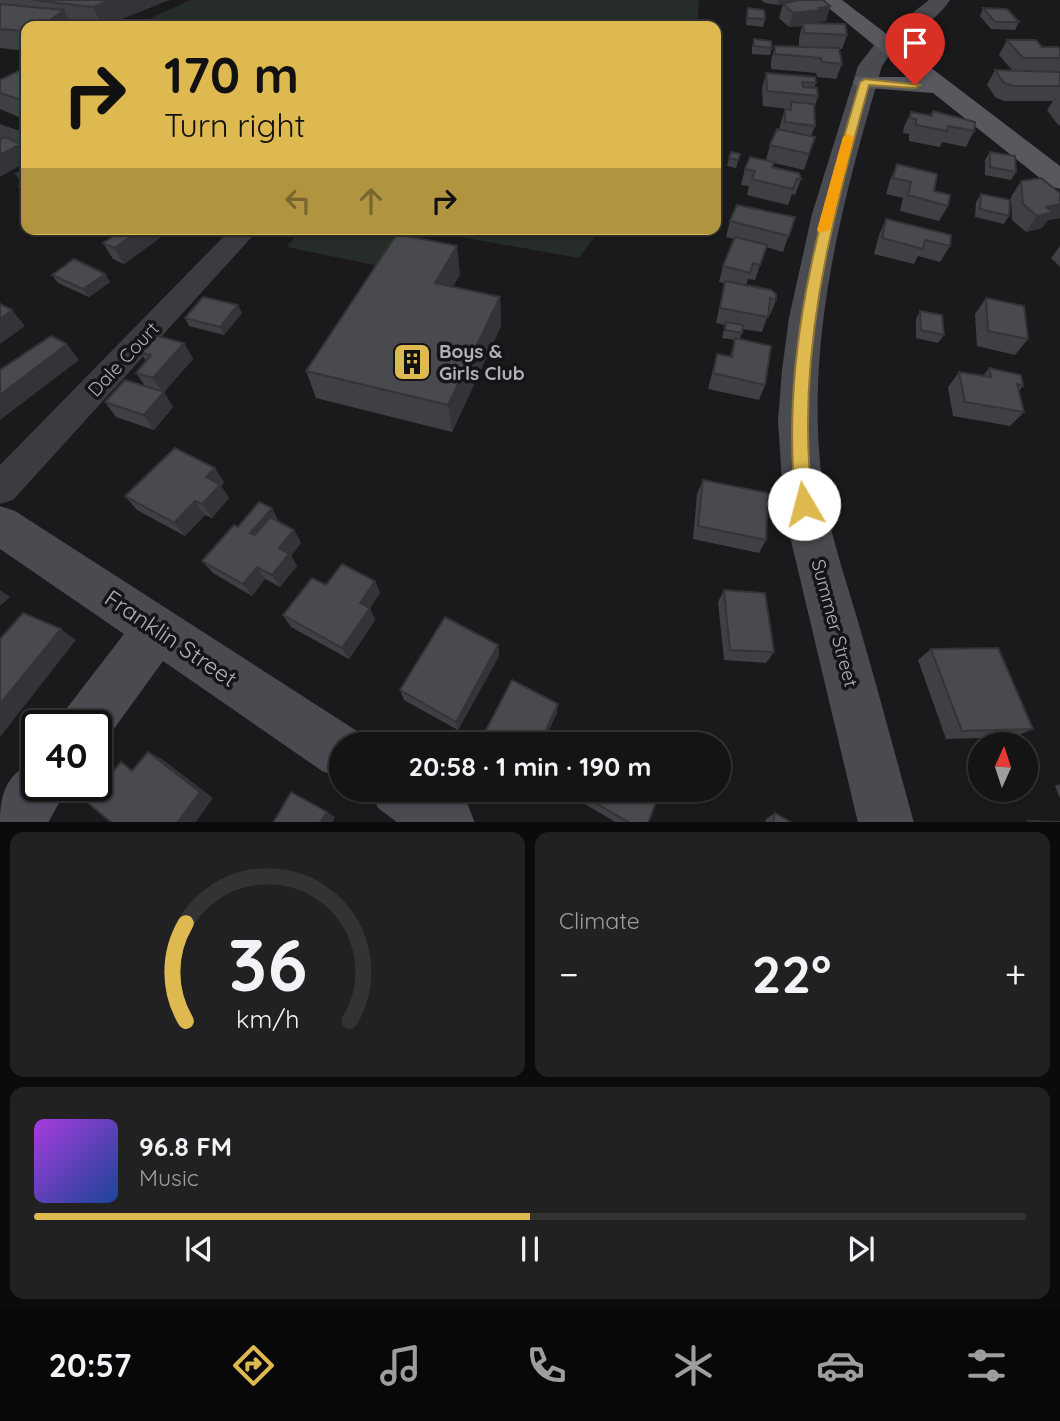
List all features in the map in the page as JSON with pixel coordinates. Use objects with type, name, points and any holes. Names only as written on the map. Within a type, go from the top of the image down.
[{"type":"main road","points":[[829,0],[1060,180]]},
{"type":"main road","points":[[865,82],[940,86]]},
{"type":"street","points":[[885,43],[915,24],[940,0]]},
{"type":"street","name":"Summer Street","points":[[885,43],[865,82],[830,205],[811,291],[799,401],[798,443],[800,474],[810,532],[886,822]]},
{"type":"street","points":[[0,131],[21,139]]},
{"type":"street","name":"Dale Court","points":[[0,489],[239,235]]},
{"type":"street","name":"Franklin Street","points":[[0,525],[329,744]]},
{"type":"street","points":[[97,710],[158,628]]},
{"type":"street","points":[[14,822],[30,801]]},
{"type":"street","points":[[417,802],[447,822]]},
{"type":"shaded area","points":[[190,0],[699,0],[697,21],[145,21]]},
{"type":"shaded area","points":[[296,235],[405,235],[384,267],[287,247]]},
{"type":"shaded area","points":[[450,235],[596,235],[579,258]]},
{"type":"building","points":[[33,0],[110,0],[93,7]]},
{"type":"building","points":[[798,0],[823,0],[830,6],[819,8],[821,10],[793,13],[783,4]]},
{"type":"building","points":[[0,4],[64,10],[49,21],[21,21],[21,31],[0,29]]},
{"type":"building","points":[[748,8],[764,10],[765,19],[747,18]]},
{"type":"building","points":[[983,8],[1007,9],[1019,22],[995,22]]},
{"type":"building","points":[[803,23],[845,24],[847,35],[804,33]]},
{"type":"building","points":[[754,39],[771,41],[772,48],[754,46]]},
{"type":"building","points":[[1007,40],[1036,40],[1042,47],[1058,47],[1060,58],[1023,58]]},
{"type":"building","points":[[775,46],[839,48],[842,64],[822,62],[821,58],[775,54]]},
{"type":"building","points":[[21,70],[21,100],[0,93],[0,80]]},
{"type":"building","points":[[995,70],[1060,72],[1060,86],[1013,86],[1004,83]]},
{"type":"building","points":[[766,73],[815,77],[816,83],[802,82],[803,87],[817,88],[818,96],[767,91]]},
{"type":"building","points":[[791,102],[814,104],[815,126],[785,122],[785,109],[791,110]]},
{"type":"building","points":[[933,111],[975,122],[974,131],[948,126],[947,131],[916,125],[916,119],[910,118],[911,112],[932,116]]},
{"type":"building","points":[[777,129],[815,137],[809,154],[770,145]]},
{"type":"building","points":[[5,137],[21,144],[0,155],[0,140]]},
{"type":"building","points":[[731,152],[740,154],[738,160],[729,158]]},
{"type":"building","points":[[990,152],[1015,156],[1016,172],[990,167]]},
{"type":"building","points":[[750,157],[774,162],[772,167],[799,173],[801,179],[797,179],[793,189],[752,179],[755,171],[745,169]]},
{"type":"building","points":[[897,164],[937,174],[934,191],[950,195],[948,206],[908,195],[911,182],[893,178]]},
{"type":"building","points":[[1041,178],[1060,193],[1060,204],[1046,207],[1053,212],[1037,216],[1023,204],[1021,181]]},
{"type":"building","points":[[981,194],[1010,200],[1009,216],[980,209]]},
{"type":"building","points":[[737,205],[795,217],[789,236],[730,221]]},
{"type":"building","points":[[886,219],[951,235],[950,246],[925,240],[923,249],[882,238]]},
{"type":"building","points":[[115,235],[133,235],[114,248],[103,243]]},
{"type":"building","name":"Boys & Girls Club","points":[[396,235],[457,246],[435,283],[500,297],[448,405],[306,371]]},
{"type":"building","points":[[735,237],[767,245],[760,265],[753,263],[750,273],[723,266]]},
{"type":"building","points":[[74,259],[105,274],[83,289],[52,275]]},
{"type":"building","points":[[725,281],[771,290],[776,294],[776,300],[770,298],[768,317],[720,308]]},
{"type":"building","points":[[203,297],[238,305],[220,327],[185,318]]},
{"type":"building","points":[[986,298],[1024,306],[1028,339],[988,331]]},
{"type":"building","points":[[0,304],[12,310],[0,319]]},
{"type":"building","points":[[920,311],[942,315],[944,335],[921,330]]},
{"type":"building","points":[[726,322],[743,325],[742,333],[725,330]]},
{"type":"building","points":[[51,336],[67,344],[0,395],[0,370]]},
{"type":"building","points":[[157,336],[184,343],[153,378],[136,373],[151,355],[141,353]]},
{"type":"building","points":[[735,338],[771,346],[765,385],[713,373],[717,354],[732,357]]},
{"type":"building","points":[[989,368],[1021,375],[1023,386],[1017,384],[1024,412],[965,402],[959,372],[991,377]]},
{"type":"building","points":[[125,380],[164,392],[144,415],[105,402]]},
{"type":"building","points":[[175,448],[215,468],[206,477],[220,485],[202,504],[195,501],[174,523],[125,496]]},
{"type":"building","points":[[703,480],[768,493],[766,540],[698,526]]},
{"type":"building","points":[[259,502],[272,508],[250,533],[255,535],[270,517],[294,530],[279,548],[289,554],[272,575],[257,567],[243,584],[202,561],[234,525],[238,527]]},
{"type":"building","points":[[342,564],[375,581],[360,603],[370,608],[342,648],[283,615],[312,578],[326,585]]},
{"type":"building","points":[[724,590],[765,593],[774,652],[730,650]]},
{"type":"building","points":[[23,613],[61,629],[0,704],[0,639]]},
{"type":"building","points":[[445,617],[498,645],[456,722],[400,690]]},
{"type":"building","points":[[998,648],[1033,729],[962,731],[931,649]]},
{"type":"building","points":[[512,680],[558,704],[545,732],[485,732]]},
{"type":"building","points":[[148,752],[200,792],[178,822],[111,822],[87,802],[112,801],[112,773],[121,762],[132,771]]},
{"type":"building","points":[[291,792],[327,812],[321,822],[274,822]]},
{"type":"building","points":[[594,802],[656,802],[648,822],[628,822]]},
{"type":"building","points":[[775,813],[790,822],[773,822]]},
{"type":"slow traffic","points":[[824,230],[848,137]]},
{"type":"place","name":"Boys & Girls Club","points":[[412,362]]},
{"type":"route","points":[[804,504],[798,443],[799,401],[811,291],[830,205],[865,82],[915,85]]}]
